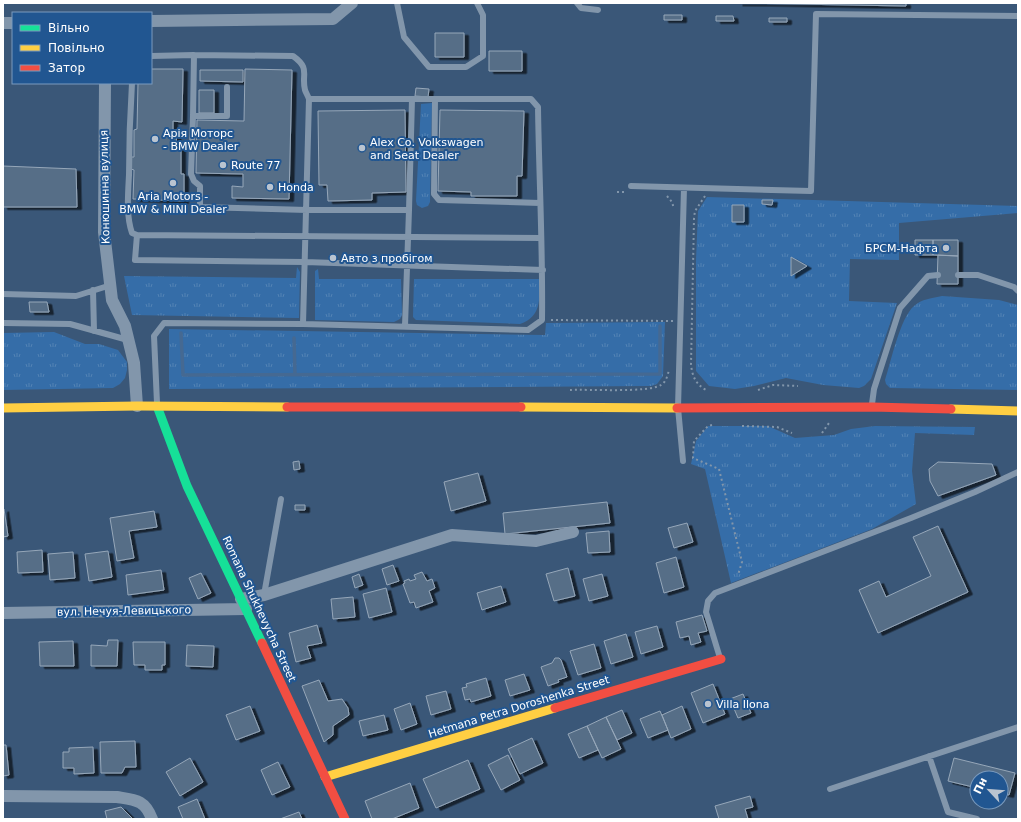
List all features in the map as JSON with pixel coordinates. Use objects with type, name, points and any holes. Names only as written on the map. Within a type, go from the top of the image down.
[{"type":"main road","points":[[3,408],[137,406],[678,408],[872,407],[1018,411]]},
{"type":"main road","name":"Romana Shukhevycha Street","points":[[157,406],[187,486],[345,819]]},
{"type":"main road","name":"Hetmana Petra Doroshenka Street","points":[[325,777],[721,659]]},
{"type":"street","points":[[152,21],[333,19],[352,3]]},
{"type":"street","name":"Конюшинна вулиця","points":[[105,84],[104,232],[112,300],[125,326],[134,363],[137,406]]},
{"type":"street","name":"вул. Нечуя-Левицького","points":[[3,613],[243,604],[264,595],[452,535],[536,541],[573,532]]},
{"type":"street","points":[[3,796],[117,797],[135,800],[142,803],[146,806],[152,819]]},
{"type":"lane","points":[[397,3],[404,37],[430,67],[466,67],[483,56],[483,14],[477,3]]},
{"type":"lane","points":[[577,3],[580,8],[598,10]]},
{"type":"lane","points":[[631,189],[684,188],[811,191],[816,14],[1018,16]]},
{"type":"lane","points":[[194,55],[191,174],[194,181],[200,186],[200,207],[307,210],[409,210]]},
{"type":"lane","points":[[152,56],[293,56],[300,61],[305,70],[305,90],[310,99],[303,324]]},
{"type":"lane","points":[[132,84],[129,129],[128,201],[130,228],[132,233],[137,235],[541,238]]},
{"type":"lane","points":[[193,116],[227,116],[228,87]]},
{"type":"lane","points":[[157,406],[154,336],[164,323],[303,324],[528,330],[542,320],[543,270],[538,107],[531,98],[310,99]]},
{"type":"lane","points":[[405,326],[412,99]]},
{"type":"lane","points":[[435,99],[434,194],[439,200],[540,203]]},
{"type":"lane","points":[[683,461],[678,408],[684,188]]},
{"type":"lane","points":[[137,235],[135,260],[305,262],[543,270]]},
{"type":"lane","points":[[958,276],[978,275],[1014,287],[1018,291]]},
{"type":"lane","points":[[872,407],[874,389],[900,308],[928,276],[938,276]]},
{"type":"lane","points":[[3,294],[76,296],[110,285]]},
{"type":"lane","points":[[93,290],[94,332]]},
{"type":"lane","points":[[3,323],[70,324],[94,332],[128,340]]},
{"type":"lane","points":[[721,659],[707,617],[706,606],[715,593],[911,518],[975,492],[1018,472]]},
{"type":"lane","points":[[264,595],[281,499]]},
{"type":"lane","points":[[830,789],[1018,727]]},
{"type":"lane","points":[[929,756],[948,812],[977,819]]},
{"type":"path","points":[[617,192],[631,189]]},
{"type":"path","points":[[662,194],[666,195],[672,202],[674,216]]},
{"type":"path","points":[[708,391],[702,388],[692,374],[691,317],[695,211],[706,195],[709,195]]},
{"type":"path","points":[[542,320],[680,321]]},
{"type":"path","points":[[671,321],[671,328]]},
{"type":"path","points":[[564,390],[649,389],[662,385],[667,378],[669,366]]},
{"type":"path","points":[[773,385],[798,386]]},
{"type":"path","points":[[713,425],[708,426],[694,441],[692,458],[719,469],[742,562],[733,586]]},
{"type":"path","points":[[741,426],[777,428],[792,433]]},
{"type":"green space","points":[[432,103],[430,202],[428,206],[422,208],[417,205],[416,201],[421,104]]},
{"type":"green space","points":[[707,197],[1018,206],[1018,213],[899,223],[899,260],[850,259],[849,301],[897,303],[871,379],[864,386],[859,388],[823,385],[786,378],[735,389],[709,386],[696,371],[696,261],[698,211]]},
{"type":"green space","points":[[297,267],[300,272],[299,318],[132,315],[124,276],[296,278]]},
{"type":"green space","points":[[318,269],[319,279],[401,279],[402,315],[400,319],[394,322],[315,320],[315,271]]},
{"type":"green space","points":[[414,279],[540,279],[538,306],[532,317],[520,324],[416,320],[413,317]]},
{"type":"green space","points":[[942,296],[999,300],[1018,305],[1018,390],[890,388],[886,384],[885,380],[896,341],[904,320],[909,312],[920,302]]},
{"type":"green space","points":[[665,322],[663,376],[657,384],[651,386],[169,389],[169,329],[545,335],[546,323]]},
{"type":"green space","points":[[54,332],[85,344],[99,344],[118,350],[127,362],[125,378],[120,384],[113,388],[3,390],[3,333]]},
{"type":"green space","points":[[708,426],[768,426],[795,438],[834,435],[851,429],[875,426],[975,427],[974,435],[915,433],[912,471],[916,504],[872,529],[731,583],[705,469],[691,464],[696,441]]},
{"type":"building","points":[[738,3],[906,3],[906,6]]},
{"type":"building","points":[[664,15],[682,15],[682,20],[664,20]]},
{"type":"building","points":[[716,16],[733,16],[734,21],[716,21]]},
{"type":"building","points":[[769,18],[787,18],[787,22],[769,22]]},
{"type":"building","points":[[435,33],[464,33],[464,57],[435,57]]},
{"type":"building","points":[[489,51],[522,51],[522,71],[489,71]]},
{"type":"building","name":"Арія Моторс - BMW Dealer","points":[[152,69],[183,69],[182,122],[173,121],[173,130],[177,130],[176,148],[181,148],[181,174],[184,174],[184,201],[133,199],[134,170],[131,169],[131,157],[134,157],[134,130],[137,129],[138,84],[152,84]]},
{"type":"building","points":[[245,69],[292,70],[289,199],[232,198],[232,186],[243,187],[243,174],[196,173],[197,120],[244,121]]},
{"type":"building","points":[[200,70],[243,70],[243,82],[200,81]]},
{"type":"building","points":[[416,88],[429,89],[428,97],[415,96]]},
{"type":"building","points":[[199,90],[214,90],[214,113],[199,113]]},
{"type":"building","name":"Alex Co. Volkswagen and Seat Dealer","points":[[405,110],[406,192],[372,193],[372,200],[328,201],[327,185],[319,185],[318,111]]},
{"type":"building","points":[[440,110],[524,111],[522,176],[517,176],[517,196],[471,196],[471,192],[438,191]]},
{"type":"building","points":[[3,166],[76,169],[77,207],[3,207]]},
{"type":"building","points":[[762,200],[773,200],[772,205],[762,204]]},
{"type":"building","points":[[732,205],[744,205],[744,222],[732,222]]},
{"type":"building","points":[[915,240],[933,240],[933,255],[915,255]]},
{"type":"building","name":"БРСМ-Нафта","points":[[933,240],[958,240],[958,256],[933,255]]},
{"type":"building","points":[[938,255],[958,256],[958,284],[937,284]]},
{"type":"building","points":[[791,257],[807,266],[791,276]]},
{"type":"building","points":[[29,302],[47,302],[49,312],[30,312]]},
{"type":"building","points":[[299,461],[300,469],[294,470],[293,462]]},
{"type":"building","points":[[938,462],[992,464],[996,475],[938,496],[930,481],[929,469]]},
{"type":"building","points":[[478,473],[486,501],[451,511],[444,482]]},
{"type":"building","points":[[607,502],[610,523],[505,534],[503,513]]},
{"type":"building","points":[[295,505],[305,505],[305,510],[295,510]]},
{"type":"building","points":[[4,509],[8,536],[3,537],[3,510]]},
{"type":"building","points":[[154,511],[157,527],[129,531],[134,558],[117,561],[110,518]]},
{"type":"building","points":[[687,523],[693,542],[674,548],[668,528]]},
{"type":"building","points":[[938,526],[968,592],[878,633],[859,590],[879,581],[886,597],[931,576],[913,537]]},
{"type":"building","points":[[609,531],[610,552],[588,553],[586,533]]},
{"type":"building","points":[[42,550],[43,572],[18,573],[17,552]]},
{"type":"building","points":[[108,551],[112,577],[89,581],[85,554]]},
{"type":"building","points":[[73,552],[75,578],[50,580],[48,554]]},
{"type":"building","points":[[676,557],[684,587],[664,593],[656,563]]},
{"type":"building","points":[[393,565],[399,581],[387,585],[382,569]]},
{"type":"building","points":[[568,568],[575,596],[554,601],[546,574]]},
{"type":"building","points":[[161,570],[164,590],[128,595],[126,575]]},
{"type":"building","points":[[422,572],[427,581],[432,579],[435,588],[429,591],[433,602],[416,608],[414,602],[410,603],[403,584],[405,583],[404,581],[409,579],[410,581],[416,579],[414,575]]},
{"type":"building","points":[[201,573],[211,593],[198,599],[189,578]]},
{"type":"building","points":[[359,574],[363,585],[355,588],[352,577]]},
{"type":"building","points":[[602,574],[608,596],[589,601],[583,579]]},
{"type":"building","points":[[501,586],[506,602],[482,610],[477,593]]},
{"type":"building","points":[[386,588],[392,612],[369,618],[363,594]]},
{"type":"building","points":[[353,597],[355,617],[333,619],[331,599]]},
{"type":"building","points":[[702,615],[707,631],[698,633],[701,642],[691,645],[689,636],[680,638],[676,622]]},
{"type":"building","points":[[317,625],[322,643],[307,646],[311,658],[296,662],[289,633]]},
{"type":"building","points":[[657,626],[663,647],[641,654],[635,632]]},
{"type":"building","points":[[626,634],[633,657],[611,664],[604,641]]},
{"type":"building","points":[[108,640],[118,640],[117,666],[91,666],[91,645],[107,646]]},
{"type":"building","points":[[73,641],[74,666],[40,666],[39,642]]},
{"type":"building","points":[[133,642],[165,642],[165,665],[162,665],[162,670],[145,670],[145,665],[134,665]]},
{"type":"building","points":[[594,644],[601,668],[578,675],[570,651]]},
{"type":"building","points":[[187,645],[214,646],[213,667],[186,666]]},
{"type":"building","points":[[555,658],[559,658],[561,660],[567,677],[548,686],[541,667],[552,663]]},
{"type":"building","points":[[524,674],[530,690],[510,696],[505,680]]},
{"type":"building","points":[[486,678],[491,696],[471,702],[470,699],[465,700],[462,688],[467,687],[466,684]]},
{"type":"building","points":[[319,680],[328,701],[342,699],[348,708],[349,715],[333,726],[333,735],[324,742],[302,686]]},
{"type":"building","name":"Villa Ilona","points":[[713,684],[725,714],[703,723],[691,693]]},
{"type":"building","points":[[446,691],[451,709],[431,715],[426,696]]},
{"type":"building","points":[[743,694],[751,713],[738,718],[730,699]]},
{"type":"building","points":[[410,703],[417,724],[401,730],[394,709]]},
{"type":"building","points":[[250,706],[260,731],[236,740],[226,715]]},
{"type":"building","points":[[682,706],[691,729],[671,738],[662,715]]},
{"type":"building","points":[[622,710],[632,733],[617,740],[606,717]]},
{"type":"building","points":[[660,711],[668,730],[648,738],[640,719]]},
{"type":"building","points":[[384,715],[388,730],[363,736],[359,721]]},
{"type":"building","points":[[606,717],[621,749],[602,758],[587,726]]},
{"type":"building","points":[[587,726],[598,750],[579,758],[568,734]]},
{"type":"building","points":[[532,738],[543,763],[520,774],[508,749]]},
{"type":"building","points":[[135,741],[136,767],[125,767],[122,773],[101,773],[100,742]]},
{"type":"building","points":[[3,745],[6,745],[9,775],[3,776]]},
{"type":"building","points":[[93,747],[94,773],[74,774],[74,768],[63,768],[63,752],[69,752],[69,748]]},
{"type":"building","points":[[508,755],[520,780],[501,790],[488,765]]},
{"type":"building","points":[[190,758],[203,782],[180,796],[166,772]]},
{"type":"building","points":[[954,758],[1003,770],[969,770],[969,786],[948,781]]},
{"type":"building","points":[[468,760],[480,789],[436,808],[423,779]]},
{"type":"building","points":[[278,762],[290,787],[272,795],[261,770]]},
{"type":"building","points":[[1009,772],[1015,773],[1009,795]]},
{"type":"building","points":[[410,783],[419,808],[392,819],[372,819],[365,801]]},
{"type":"building","points":[[750,796],[753,807],[745,809],[748,819],[719,819],[715,806]]},
{"type":"building","points":[[197,799],[205,819],[183,819],[178,807]]},
{"type":"building","points":[[121,807],[133,819],[107,819],[105,811]]},
{"type":"building","points":[[299,812],[302,819],[280,819]]},
{"type":"waterway","points":[[181,333],[183,375],[660,374],[660,326]]},
{"type":"waterway","points":[[294,338],[295,375]]},
{"type":"traffic: fast","points":[[157,406],[187,486],[262,643]]},
{"type":"traffic: slow","points":[[3,408],[137,406],[287,407]]},
{"type":"traffic: slow","points":[[521,407],[677,408]]},
{"type":"traffic: slow","points":[[951,409],[1018,411]]},
{"type":"traffic: slow","points":[[325,777],[555,708]]},
{"type":"traffic: jam","points":[[287,407],[521,407]]},
{"type":"traffic: jam","points":[[677,408],[872,407],[951,409]]},
{"type":"traffic: jam","points":[[262,643],[345,819]]},
{"type":"traffic: jam","points":[[555,708],[721,659]]},
{"type":"place","name":"Арія Моторс - BMW Dealer","points":[[155,139]]},
{"type":"place","name":"Alex Co. Volkswagen and Seat Dealer","points":[[362,148]]},
{"type":"place","name":"Route 77","points":[[223,165]]},
{"type":"place","name":"Aria Motors - BMW & MINI Dealer","points":[[173,183]]},
{"type":"place","name":"Honda","points":[[270,187]]},
{"type":"place","name":"БРСМ-Нафта","points":[[946,248]]},
{"type":"place","name":"Авто з пробігом","points":[[333,258]]},
{"type":"place","name":"Villa Ilona","points":[[708,704]]}]
